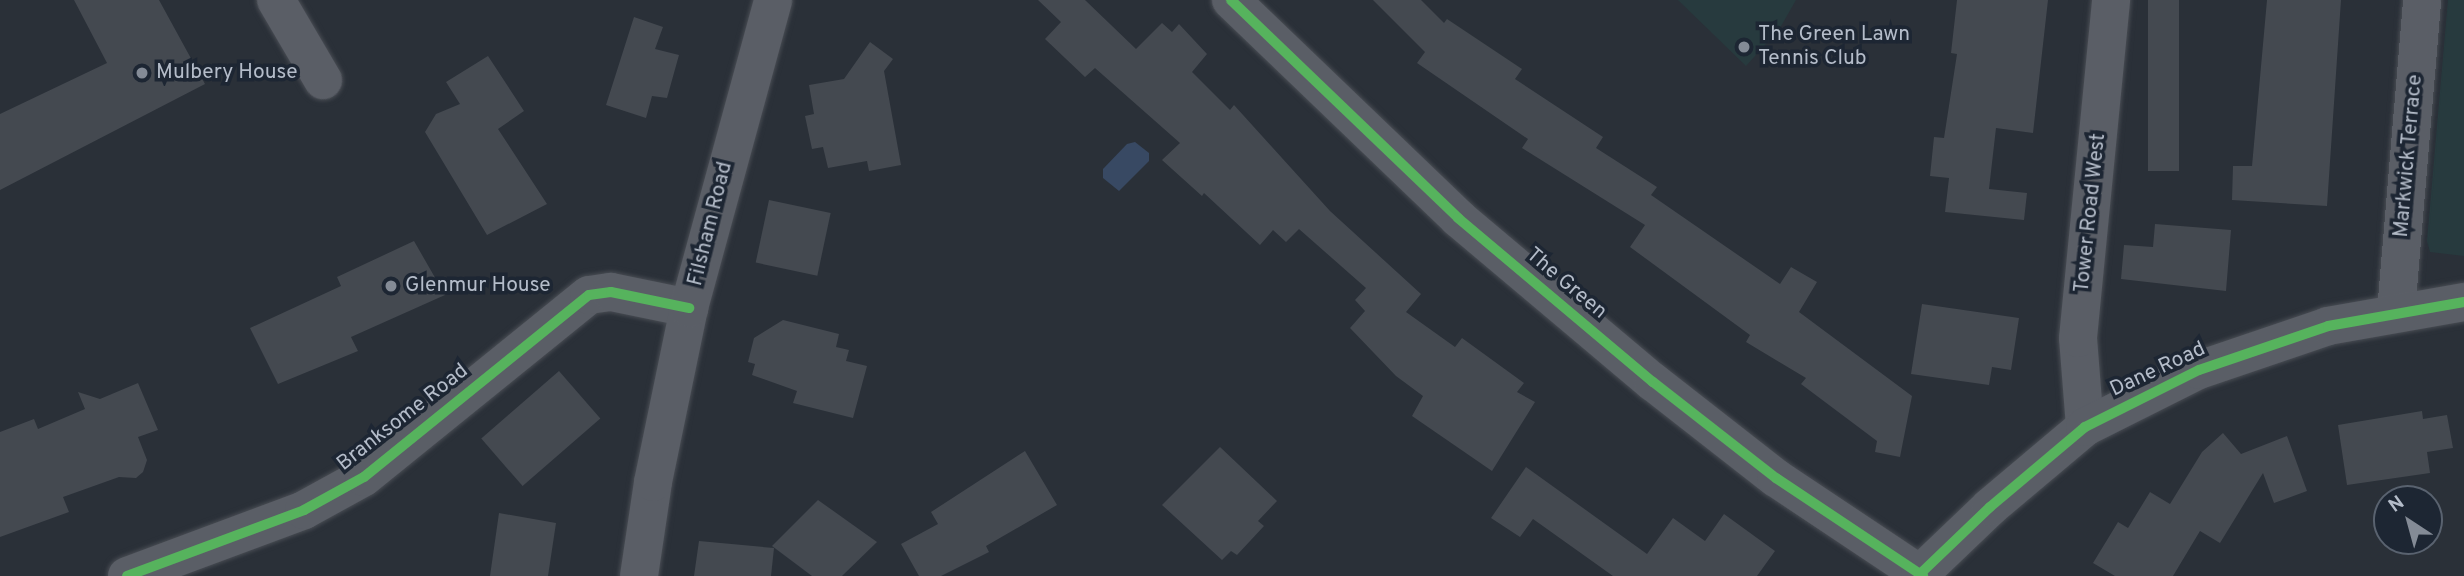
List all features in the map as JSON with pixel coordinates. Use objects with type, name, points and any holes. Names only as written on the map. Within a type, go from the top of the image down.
[{"type":"street","points":[[276,0],[323,80]]},
{"type":"street","name":"Filsham Road","points":[[639,576],[653,482],[689,308],[773,0]]},
{"type":"street","name":"The Green","points":[[1231,0],[1458,218],[1622,356],[1776,478],[1909,573]]},
{"type":"street","name":"Tower Road West","points":[[2085,427],[2078,338],[2111,0]]},
{"type":"street","name":"Markwick Terrace","points":[[2396,312],[2422,0]]},
{"type":"street","name":"Branksome Road","points":[[127,576],[304,510],[364,477],[589,295],[611,292],[689,308]]},
{"type":"street","name":"Dane Road","points":[[1909,573],[2085,427],[2199,370],[2328,326],[2464,302]]},
{"type":"green space","name":"The Green Lawn Tennis Club","points":[[1678,0],[1796,0],[1780,28],[1746,66]]},
{"type":"green space","points":[[2448,0],[2464,0],[2464,256],[2430,252],[2427,241]]},
{"type":"water","points":[[1135,142],[1149,153],[1149,161],[1119,191],[1103,178],[1103,169],[1127,144]]},
{"type":"building","name":"Mulbery House","points":[[74,0],[159,0],[205,84],[0,190],[0,114],[107,63]]},
{"type":"building","points":[[1038,0],[1085,0],[1136,49],[1162,23],[1172,32],[1179,24],[1207,54],[1192,72],[1230,110],[1234,105],[1330,211],[1421,294],[1406,312],[1455,347],[1462,338],[1524,383],[1517,392],[1535,402],[1492,471],[1412,416],[1423,396],[1396,376],[1350,328],[1365,311],[1355,300],[1366,288],[1299,229],[1286,242],[1273,230],[1260,245],[1204,193],[1202,196],[1162,160],[1180,143],[1095,68],[1085,77],[1045,39],[1061,22]]},
{"type":"building","points":[[1373,0],[1421,0],[1444,23],[1447,19],[1522,69],[1515,79],[1603,137],[1596,148],[1657,187],[1651,195],[1780,284],[1791,267],[1817,282],[1799,312],[1912,396],[1900,457],[1875,452],[1877,441],[1801,384],[1806,378],[1746,342],[1750,335],[1630,247],[1645,225],[1522,148],[1528,139],[1417,63],[1425,52]]},
{"type":"building","points":[[1957,0],[2048,0],[2033,133],[1996,128],[1989,189],[2027,193],[2024,220],[1945,212],[1949,178],[1930,176],[1934,137],[1944,138],[1957,54],[1951,53]]},
{"type":"building","points":[[2148,0],[2179,0],[2179,171],[2148,171]]},
{"type":"building","points":[[2267,0],[2341,0],[2327,206],[2232,200],[2233,166],[2252,166]]},
{"type":"building","points":[[634,17],[663,27],[655,49],[679,55],[667,98],[652,96],[646,118],[606,105]]},
{"type":"building","points":[[870,42],[893,59],[884,71],[901,165],[869,171],[867,161],[828,168],[823,147],[812,149],[805,116],[814,114],[809,85],[844,79]]},
{"type":"building","points":[[488,56],[524,111],[498,129],[547,204],[487,235],[425,132],[436,114],[460,104],[446,82]]},
{"type":"building","points":[[769,200],[831,213],[817,276],[756,263]]},
{"type":"building","points":[[2155,224],[2231,230],[2226,291],[2121,279],[2124,245],[2153,247]]},
{"type":"building","points":[[414,241],[445,295],[351,337],[358,351],[278,384],[250,328],[341,286],[337,277]]},
{"type":"building","points":[[1922,304],[2019,318],[2011,370],[1992,367],[1989,385],[1911,374]]},
{"type":"building","points":[[783,320],[839,334],[836,347],[849,350],[846,361],[867,366],[853,418],[793,403],[797,391],[752,375],[755,364],[748,362],[754,338]]},
{"type":"building","points":[[559,371],[600,419],[523,486],[481,439]]},
{"type":"building","points":[[138,383],[158,430],[138,437],[147,460],[143,472],[136,478],[119,477],[63,497],[69,512],[0,537],[0,432],[34,419],[38,429],[85,409],[78,392],[100,399]]},
{"type":"building","points":[[2422,411],[2423,419],[2447,415],[2453,448],[2427,452],[2430,473],[2347,485],[2338,425]]},
{"type":"building","points":[[2223,433],[2241,454],[2287,436],[2307,491],[2274,503],[2263,473],[2220,543],[2200,531],[2173,576],[2115,576],[2093,563],[2118,522],[2128,528],[2150,492],[2170,504],[2202,452]]},
{"type":"building","points":[[1220,447],[1277,501],[1258,521],[1264,526],[1237,555],[1231,551],[1222,560],[1162,505]]},
{"type":"building","points":[[1025,451],[1057,505],[986,546],[989,552],[941,576],[919,576],[901,544],[938,524],[931,512]]},
{"type":"building","points":[[1526,467],[1647,554],[1673,518],[1705,541],[1724,514],[1775,551],[1757,576],[1613,576],[1533,519],[1520,537],[1491,518]]},
{"type":"building","points":[[818,500],[877,542],[842,576],[812,576],[772,546]]},
{"type":"building","points":[[499,513],[556,523],[548,576],[490,576]]},
{"type":"building","points":[[699,541],[774,548],[771,576],[694,576]]},
{"type":"cycle path","points":[[1231,0],[1458,218],[1653,382],[1776,478],[1923,576]]},
{"type":"cycle path","points":[[127,576],[304,510],[364,477],[589,295],[611,292],[689,308]]},
{"type":"cycle path","points":[[1920,574],[1990,507],[2085,427],[2199,370],[2328,326],[2464,302]]},
{"type":"place","name":"The Green Lawn Tennis Club","points":[[1744,47]]},
{"type":"place","name":"Mulbery House","points":[[142,73]]},
{"type":"place","name":"Glenmur House","points":[[391,286]]}]
